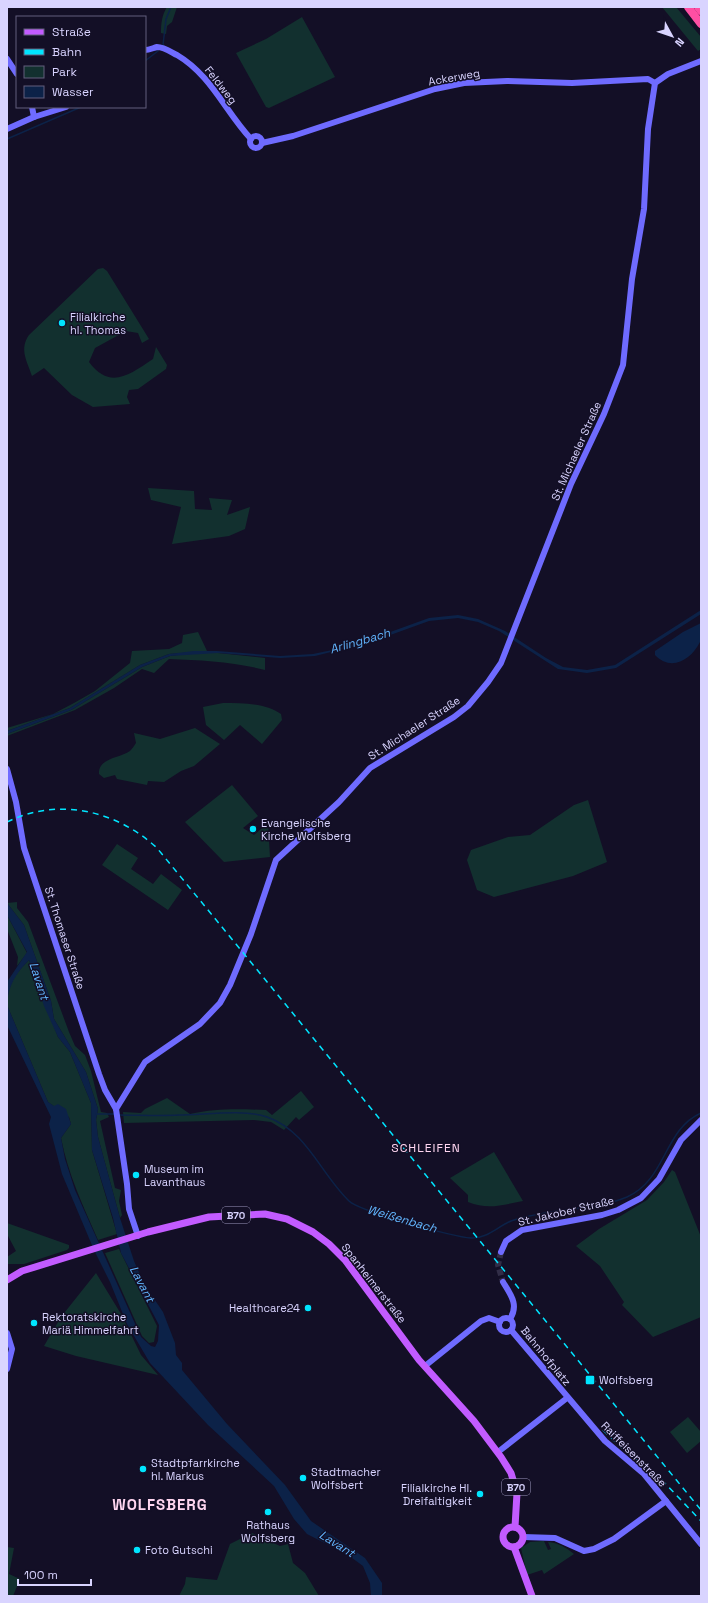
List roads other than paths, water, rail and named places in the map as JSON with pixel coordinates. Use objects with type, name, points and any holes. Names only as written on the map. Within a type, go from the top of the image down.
[{"type":"highway","points":[[688,7],[701,24]]},
{"type":"highway","points":[[698,7],[701,11]]},
{"type":"main road","name":"Feldweg","points":[[146,50],[157,48],[165,49],[196,68],[211,84],[240,127],[251,139],[250,145],[254,148],[259,147],[262,143]]},
{"type":"main road","points":[[7,59],[16,72]]},
{"type":"main road","points":[[656,83],[668,74],[701,61]]},
{"type":"main road","name":"Ackerweg","points":[[262,143],[293,136],[435,89],[464,83],[507,81],[572,83],[648,79],[656,83]]},
{"type":"main road","name":"St. Michaeler Straße","points":[[116,1109],[146,1062],[200,1024],[220,1003],[230,985],[251,934],[276,860],[339,802],[370,768],[454,717],[468,706],[488,682],[500,663],[571,484],[604,414],[623,365],[632,279],[644,209],[648,129],[656,83]]},
{"type":"main road","points":[[32,108],[34,117]]},
{"type":"main road","points":[[7,129],[34,117],[63,108]]},
{"type":"main road","name":"St. Thomaser Straße","points":[[7,769],[16,802],[24,848],[99,1074],[105,1090],[116,1109]]},
{"type":"main road","points":[[116,1109],[127,1184],[129,1210],[135,1237]]},
{"type":"main road","name":"St. Jakober Straße","points":[[501,1252],[506,1241],[522,1230],[602,1215],[618,1210],[641,1198],[659,1179],[681,1140],[701,1120]]},
{"type":"main road","name":"Spanheimerstraße","points":[[7,1273],[19,1272],[135,1237],[209,1217],[265,1214],[280,1217],[296,1223],[313,1232],[342,1256],[425,1366],[474,1421],[498,1452],[509,1469],[515,1483],[518,1504],[515,1527]]},
{"type":"main road","name":"Spanheimerstraße","points":[[7,1280],[19,1272]]},
{"type":"main road","points":[[503,1282],[514,1302],[514,1311],[510,1319]]},
{"type":"main road","points":[[425,1366],[481,1321],[488,1318],[500,1322]]},
{"type":"main road","points":[[500,1322],[505,1318],[510,1319]]},
{"type":"main road","points":[[500,1322],[500,1327],[503,1330],[511,1330],[513,1325],[510,1319]]},
{"type":"main road","name":"Bahnhofplatz","points":[[498,1452],[567,1398],[511,1330]]},
{"type":"main road","points":[[7,1333],[12,1349],[7,1369]]},
{"type":"main road","name":"Raiffeisenstraße","points":[[567,1398],[611,1448],[644,1474],[701,1544]]},
{"type":"main road","points":[[523,1537],[556,1538],[584,1551],[594,1549],[614,1539],[666,1501]]},
{"type":"main road","points":[[514,1547],[520,1544],[523,1537],[521,1530],[515,1527],[508,1528],[503,1536],[504,1542],[514,1547],[532,1596]]},
{"type":"water","name":"Arlingbach","points":[[701,610],[701,614],[616,668],[587,673],[558,669],[499,631],[478,622],[458,618],[429,621],[371,642],[315,656],[280,658],[218,653],[170,656],[142,667],[71,710],[7,734],[7,731],[70,708],[140,665],[169,654],[194,651],[217,651],[280,656],[313,654],[371,639],[429,618],[458,615],[478,619],[505,631],[546,658],[563,667],[587,670],[615,665]]},
{"type":"water","points":[[701,623],[700,642],[686,659],[680,662],[668,663],[655,655],[655,651],[683,632]]},
{"type":"water","name":"Lavant","points":[[7,903],[24,925],[51,1001],[54,1019],[86,1072],[98,1109],[96,1120],[98,1137],[120,1218],[134,1261],[144,1284],[163,1312],[175,1343],[176,1355],[182,1363],[182,1370],[227,1424],[285,1485],[311,1521],[365,1558],[382,1583],[382,1596],[371,1596],[370,1583],[363,1566],[348,1555],[307,1534],[294,1519],[274,1486],[208,1425],[150,1363],[127,1324],[62,1174],[49,1124],[51,1117],[7,1025],[7,1005],[7,982],[27,952],[7,915]],"holes":[[[29,960],[44,1006],[58,1037],[70,1052],[91,1103],[92,1150],[113,1218],[121,1253],[159,1325],[158,1341],[155,1347],[151,1346],[141,1337],[75,1190],[65,1159],[61,1138],[71,1124],[66,1109],[58,1104],[54,1106],[48,1102],[7,1005],[14,980]]]},
{"type":"waterway","points":[[163,45],[166,19],[171,7]]},
{"type":"waterway","points":[[146,60],[158,51]]},
{"type":"waterway","points":[[7,139],[79,108]]},
{"type":"waterway","name":"Weißenbach","points":[[118,1115],[247,1113],[267,1117],[281,1123],[303,1142],[349,1201],[370,1211],[407,1223],[461,1237],[477,1238],[506,1223],[525,1217],[600,1205],[627,1197],[640,1189],[650,1179],[679,1131],[689,1121],[701,1113]]},
{"type":"waterway","name":"Weißenbach","points":[[96,1114],[114,1114]]},
{"type":"tunnel","points":[[501,1252],[498,1265],[503,1282]]},
{"type":"railway","points":[[7,822],[26,814],[46,810],[66,809],[86,811],[105,816],[123,824],[141,835],[157,848],[701,1510]]},
{"type":"railway","points":[[603,1430],[621,1447],[660,1478],[701,1521]]},
{"type":"place","name":"Filialkirche hl. Thomas","points":[[62,323]]},
{"type":"place","name":"Evangelische Kirche Wolfsberg","points":[[253,829]]},
{"type":"place","name":"Museum im Lavanthaus","points":[[136,1175]]},
{"type":"place","name":"Healthcare24","points":[[308,1308]]},
{"type":"place","name":"Rektoratskirche Mariä Himmelfahrt","points":[[34,1323]]},
{"type":"place","name":"Wolfsberg","points":[[590,1380]]},
{"type":"place","name":"Stadtpfarrkirche hl. Markus","points":[[143,1469]]},
{"type":"place","name":"Stadtmacher Wolfsbert","points":[[303,1478]]},
{"type":"place","name":"Filialkirche Hl. Dreifaltigkeit","points":[[480,1494]]},
{"type":"place","name":"Rathaus Wolfsberg","points":[[268,1512]]},
{"type":"place","name":"Foto Gutschi","points":[[137,1550]]},
{"type":"district","name":"SCHLEIFEN","points":[[426,1148]]},
{"type":"district","name":"WOLFSBERG","points":[[160,1505]]}]
